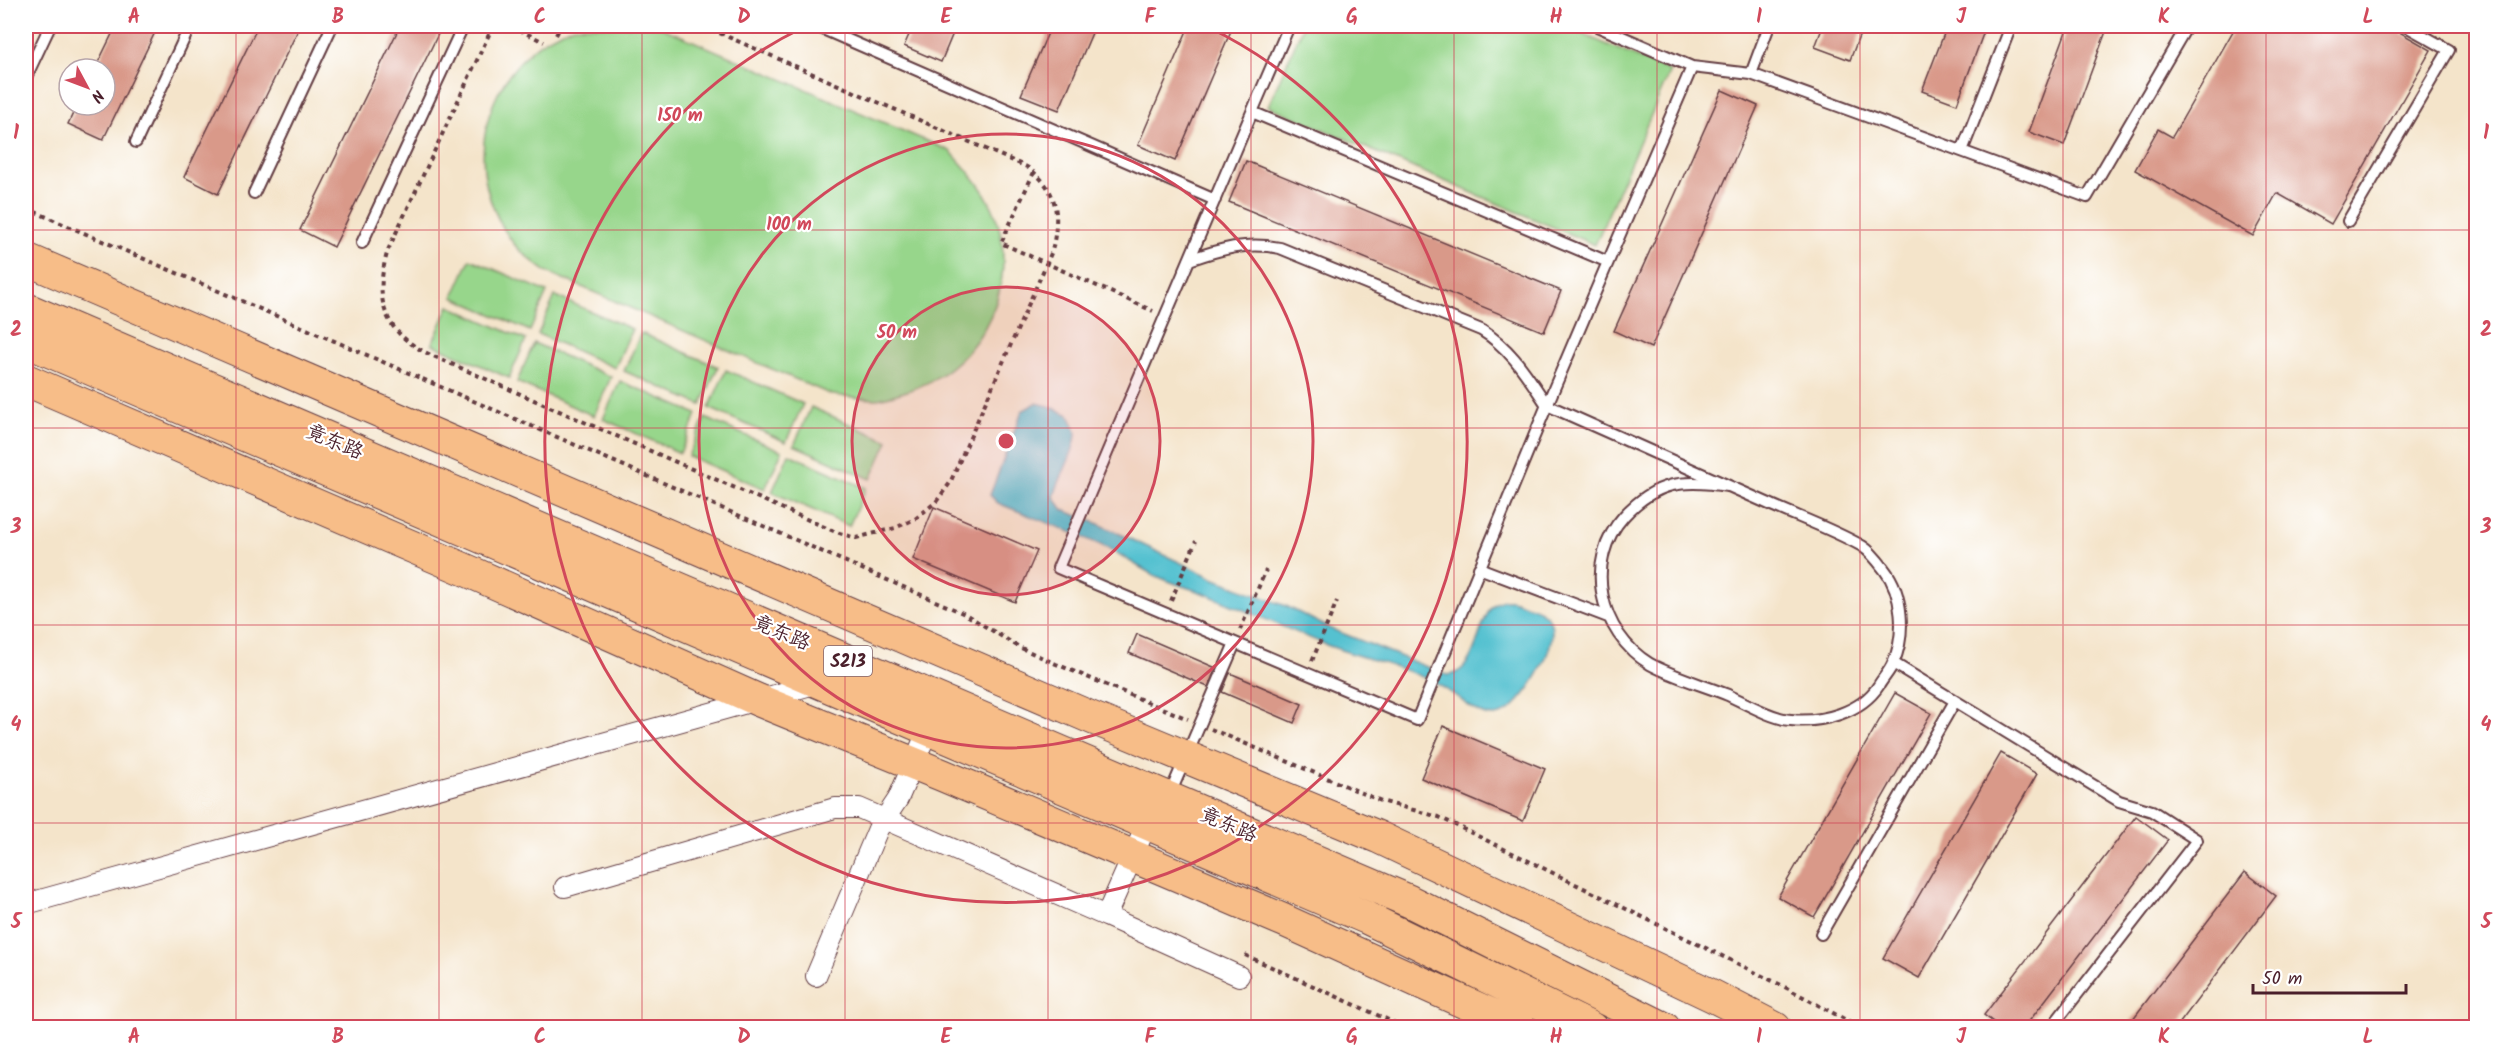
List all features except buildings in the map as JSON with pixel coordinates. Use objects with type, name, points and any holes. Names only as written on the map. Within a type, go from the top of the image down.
[{"type":"main road","points":[[26,259],[1389,842],[1703,991],[1775,1028]]},
{"type":"main road","name":"竟东路","points":[[26,309],[1409,901],[1664,1028]]},
{"type":"main road","name":"竟东路","points":[[26,341],[1367,918],[1554,1015],[1591,1028]]},
{"type":"main road","points":[[26,380],[466,570],[758,700],[914,764],[1398,971],[1521,1028]]},
{"type":"street","points":[[26,904],[818,682],[832,654]]},
{"type":"street","points":[[816,976],[884,819],[898,800],[928,730]]},
{"type":"street","points":[[565,887],[835,808],[860,808],[1239,976]]},
{"type":"street","points":[[1106,916],[1147,824]]},
{"type":"lane","points":[[26,77],[50,26]]},
{"type":"lane","points":[[136,142],[190,26]]},
{"type":"lane","points":[[254,194],[332,26]]},
{"type":"lane","points":[[362,243],[462,26]]},
{"type":"lane","points":[[816,26],[1215,200]]},
{"type":"lane","points":[[1289,26],[1058,568],[1417,720],[1547,405],[1692,67]]},
{"type":"lane","points":[[1597,26],[1692,67],[1751,74],[2087,197],[2187,26]]},
{"type":"lane","points":[[1751,74],[1769,26]]},
{"type":"lane","points":[[1962,152],[2011,26]]},
{"type":"lane","points":[[2348,221],[2449,50],[2406,26]]},
{"type":"lane","points":[[1252,112],[1608,262]]},
{"type":"lane","points":[[1189,260],[1245,244],[1280,248],[1471,326],[1496,339],[1508,350],[1547,405],[1728,486],[1864,548],[1886,571],[1899,600],[1901,632],[1893,663],[1876,690],[1851,710],[1820,720],[1788,720],[1651,664],[1625,644],[1608,617],[1600,586],[1603,555],[1616,525],[1637,501],[1665,486],[1697,481],[1728,486]]},
{"type":"lane","points":[[1479,568],[1608,617]]},
{"type":"lane","points":[[1168,798],[1235,643]]},
{"type":"lane","points":[[1893,663],[2119,801],[2152,811],[2197,840],[2051,1028]]},
{"type":"lane","points":[[1821,934],[1955,701]]},
{"type":"path","points":[[493,26],[388,250],[380,274],[381,293],[387,314],[397,332],[413,347],[432,356],[825,528],[856,538],[895,528],[915,519],[936,502],[950,483],[1052,251],[1057,230],[1057,212],[1042,178],[1027,167],[703,26]]},
{"type":"path","points":[[511,26],[544,42]]},
{"type":"path","points":[[556,35],[561,26]]},
{"type":"path","points":[[1034,172],[1001,243],[1165,316]]},
{"type":"path","points":[[26,208],[965,614],[1037,656],[1381,801],[1439,817],[1781,985],[1861,1028]]},
{"type":"path","points":[[1166,614],[1196,541]]},
{"type":"path","points":[[1235,643],[1266,570]]},
{"type":"path","points":[[1307,673],[1337,600]]},
{"type":"green space","points":[[574,26],[658,26],[950,151],[986,195],[996,216],[1003,254],[1001,280],[995,305],[984,329],[969,350],[950,368],[929,382],[904,392],[877,399],[832,395],[545,271],[527,257],[511,240],[497,216],[488,191],[484,165],[484,140],[490,115],[500,91],[515,68],[538,44]]},
{"type":"green space","points":[[1303,26],[1563,26],[1670,71],[1595,245],[1268,106]]},
{"type":"green space","points":[[470,259],[547,292],[530,331],[453,297]]},
{"type":"green space","points":[[555,296],[632,329],[615,368],[538,334]]},
{"type":"green space","points":[[449,306],[526,340],[509,378],[432,344]]},
{"type":"green space","points":[[641,333],[718,367],[701,405],[624,371]]},
{"type":"green space","points":[[534,343],[611,377],[594,416],[517,382]]},
{"type":"green space","points":[[726,370],[803,404],[786,442],[709,408]]},
{"type":"green space","points":[[620,381],[697,414],[680,453],[603,419]]},
{"type":"green space","points":[[811,407],[888,441],[871,479],[794,445]]},
{"type":"green space","points":[[705,418],[782,451],[765,489],[688,456]]},
{"type":"green space","points":[[789,454],[866,488],[849,526],[772,492]]},
{"type":"water","points":[[1036,403],[1069,415],[1076,431],[1073,448],[1054,497],[1063,510],[1101,525],[1215,579],[1286,606],[1329,628],[1447,675],[1457,673],[1470,658],[1486,616],[1493,605],[1502,600],[1515,601],[1540,611],[1550,621],[1552,632],[1550,645],[1538,674],[1529,689],[1509,710],[1494,716],[1482,714],[1425,678],[1339,649],[1161,578],[1107,548],[998,503],[990,495],[1022,411]]}]
